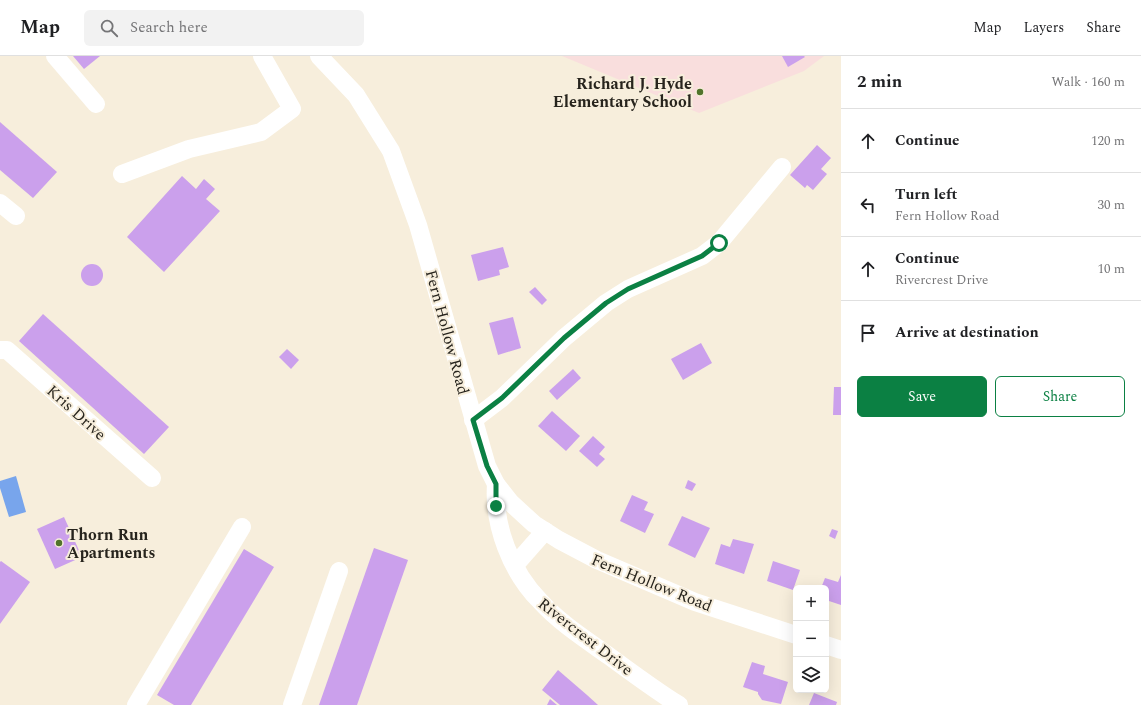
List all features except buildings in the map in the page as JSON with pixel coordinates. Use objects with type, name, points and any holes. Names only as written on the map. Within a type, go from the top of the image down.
[{"type":"street","points":[[55,56],[96,104]]},
{"type":"street","points":[[122,174],[189,149],[260,132],[292,108],[262,56]]},
{"type":"street","name":"Fern Hollow Road","points":[[319,56],[356,95],[390,151],[421,233],[473,420],[487,466],[496,484],[522,515],[544,531],[597,560],[695,602],[793,634]]},
{"type":"street","points":[[473,420],[502,398],[564,338],[606,303],[628,289],[702,256],[719,243],[782,167]]},
{"type":"street","points":[[0,203],[16,216]]},
{"type":"street","name":"Kris Drive","points":[[0,350],[7,350],[152,478]]},
{"type":"street","name":"Rivercrest Drive","points":[[496,484],[495,495],[498,520],[515,565],[528,588],[554,615],[671,703]]},
{"type":"street","points":[[136,705],[242,527]]},
{"type":"street","points":[[515,565],[544,531]]},
{"type":"street","points":[[292,705],[339,571]]},
{"type":"street","points":[[829,646],[841,650]]},
{"type":"shaded area","name":"Richard J. Hyde Elementary School","points":[[562,56],[824,56],[804,71],[699,113]]},
{"type":"water","points":[[16,476],[26,512],[9,517],[0,488],[0,481]]},
{"type":"place","name":"Richard J. Hyde Elementary School","points":[[700,92]]},
{"type":"place","name":"Thorn Run Apartments","points":[[59,543]]},
{"type":"route","points":[[496,506],[496,484],[487,466],[473,420],[502,398],[564,338],[587,317],[606,303],[628,289],[650,278],[702,256],[719,243]]}]
